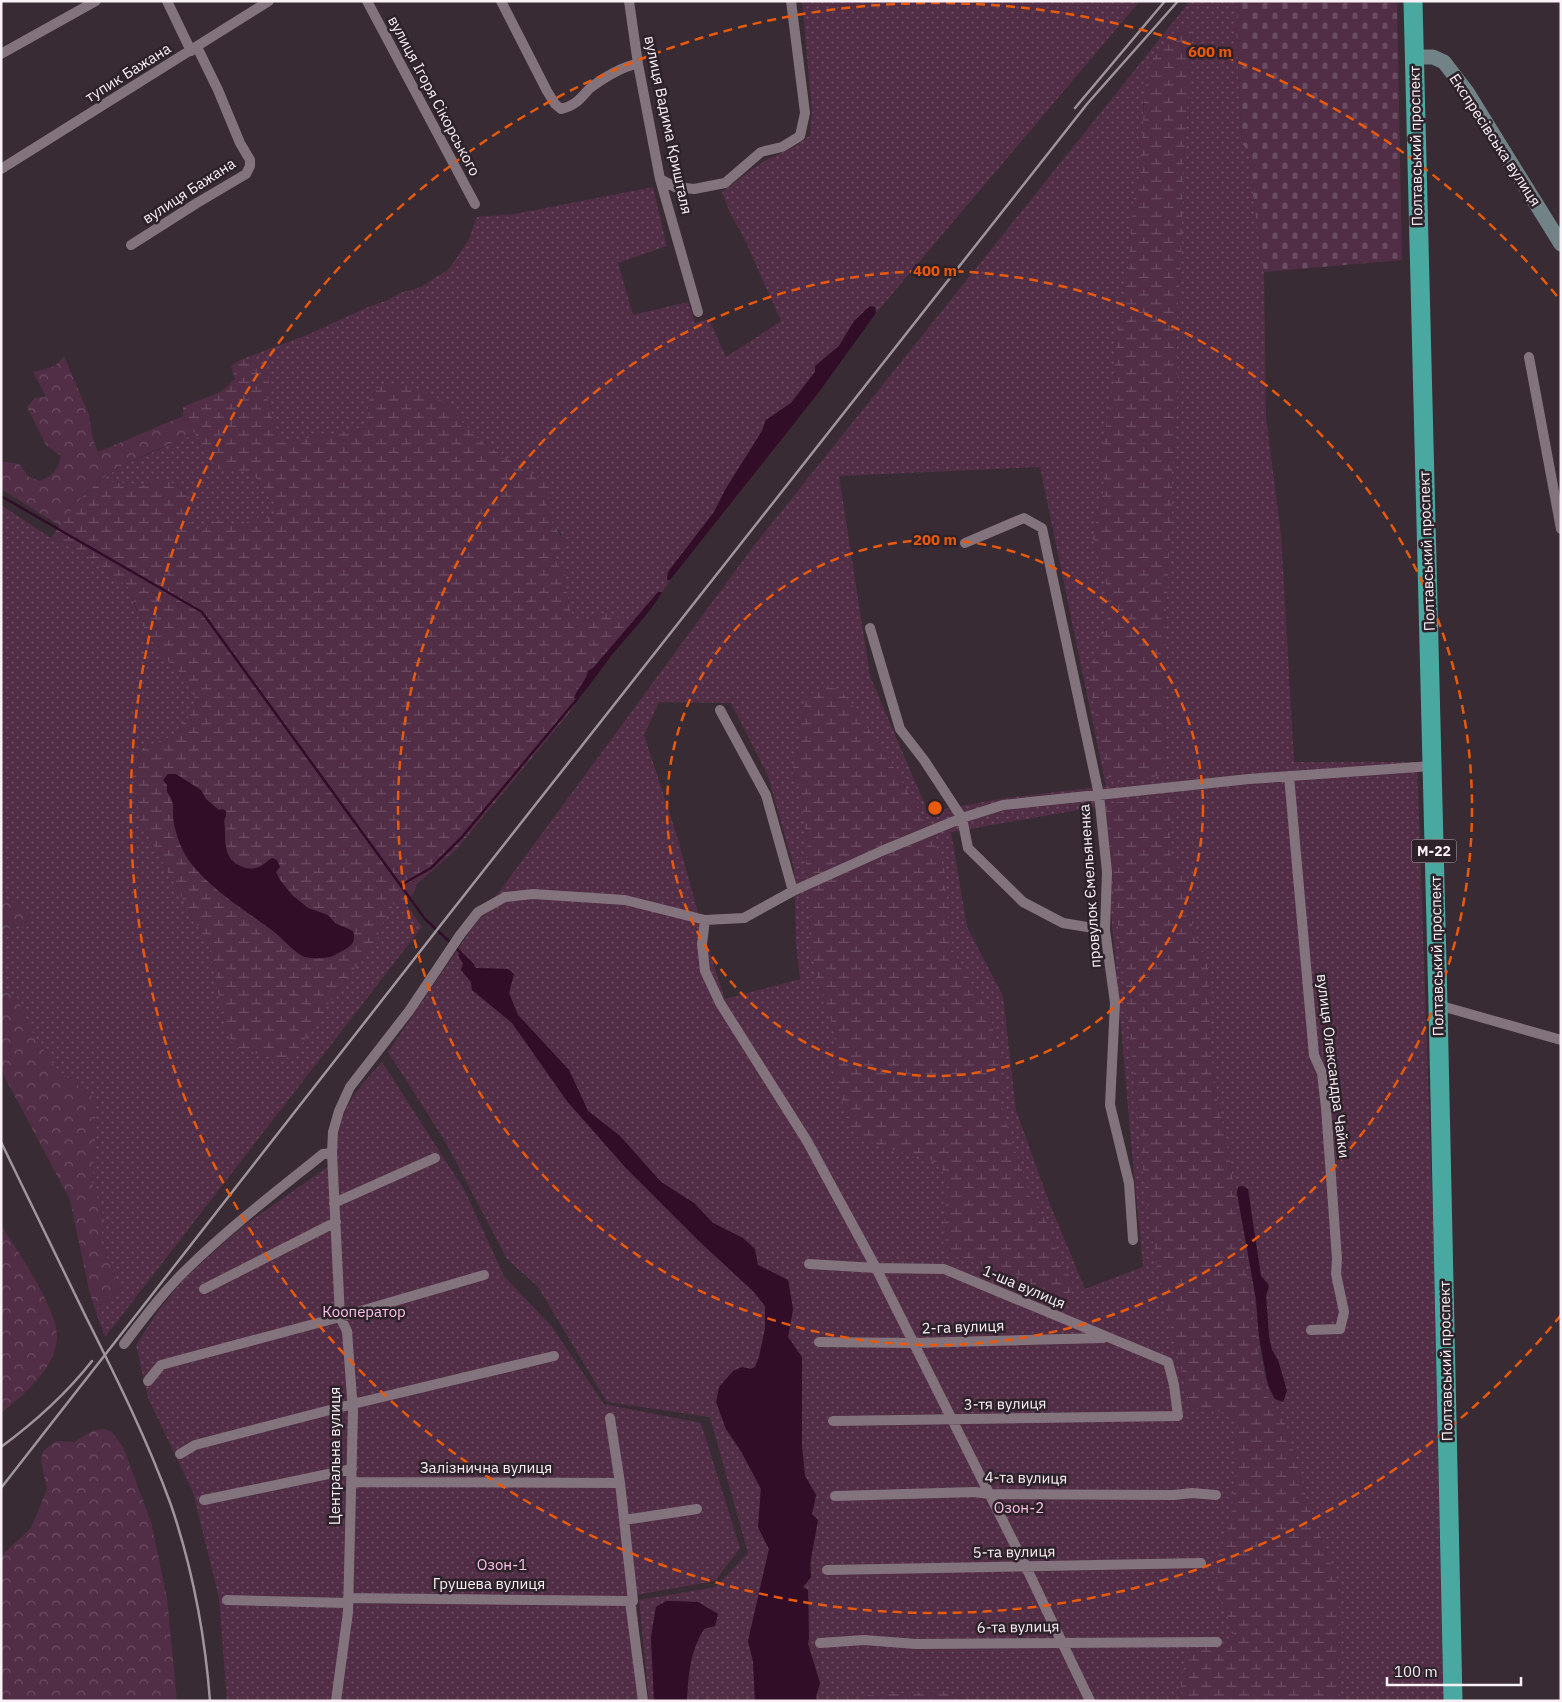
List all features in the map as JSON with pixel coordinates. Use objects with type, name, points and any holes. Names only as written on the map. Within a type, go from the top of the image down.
[{"type":"highway","name":"Полтавський проспект","points":[[1413,1],[1453,1701]]},
{"type":"street","points":[[1,54],[96,1]]},
{"type":"street","name":"вулиця Бажана","points":[[132,245],[246,174],[249,170],[250,160],[240,143],[218,90],[167,1]]},
{"type":"street","name":"тупик Бажана","points":[[1,169],[269,1]]},
{"type":"street","name":"вулиця Ігоря Сікорського","points":[[367,1],[475,204]]},
{"type":"street","points":[[501,1],[547,91],[561,109],[570,107],[578,102],[598,83],[632,65],[638,64]]},
{"type":"street","name":"вулиця Вадима Кришталя","points":[[629,1],[638,64],[660,179],[698,312]]},
{"type":"street","points":[[660,179],[675,187],[694,189],[725,183],[761,152],[782,147],[800,136],[805,113],[791,1]]},
{"type":"street","name":"Експресівська вулиця","points":[[1415,58],[1433,57],[1444,62],[1467,92],[1561,244]]},
{"type":"street","points":[[1529,357],[1561,528]]},
{"type":"street","name":"провулок Ємельяненка","points":[[965,543],[1024,518],[1042,528],[1099,795],[1107,872],[1105,930],[1114,1003],[1110,1105],[1129,1183],[1133,1240]]},
{"type":"street","points":[[870,628],[900,729],[924,760],[962,818],[968,848],[1023,902],[1063,923],[1105,930]]},
{"type":"street","points":[[720,710],[766,794],[793,891]]},
{"type":"street","name":"Центральна вулиця","points":[[336,1701],[348,1601],[353,1404],[347,1331],[340,1316],[332,1153],[333,1132],[339,1111],[350,1087],[408,1011],[450,949],[478,912],[504,897],[533,894],[625,900],[705,920],[744,918],[793,891],[962,818],[1003,805],[1289,776],[1432,766]]},
{"type":"street","name":"вулиця Олександра Чайки","points":[[1289,776],[1314,1055],[1322,1073],[1326,1108],[1337,1259],[1336,1274],[1344,1312],[1340,1328],[1311,1330]]},
{"type":"street","points":[[705,920],[702,944],[705,971],[720,1003],[807,1141],[876,1268],[1026,1567],[1090,1701]]},
{"type":"street","points":[[1438,1005],[1561,1040]]},
{"type":"street","points":[[124,1344],[153,1305],[188,1268],[251,1212],[323,1154],[332,1153]]},
{"type":"street","points":[[334,1204],[435,1158]]},
{"type":"street","points":[[204,1289],[336,1222]]},
{"type":"street","name":"1-ша вулиця","points":[[809,1264],[876,1268],[944,1269],[1168,1362],[1174,1385],[1178,1416]]},
{"type":"street","points":[[148,1381],[161,1365],[484,1275]]},
{"type":"street","name":"2-га вулиця","points":[[819,1342],[914,1343],[1107,1338]]},
{"type":"street","points":[[180,1454],[195,1445],[353,1404],[554,1356]]},
{"type":"street","name":"3-тя вулиця","points":[[833,1421],[1178,1416]]},
{"type":"street","points":[[610,1418],[620,1483],[633,1601],[630,1601],[643,1701]]},
{"type":"street","points":[[204,1500],[352,1469]]},
{"type":"street","name":"Залізнична вулиця","points":[[351,1482],[620,1483]]},
{"type":"street","name":"4-та вулиця","points":[[835,1496],[975,1492],[989,1494],[1216,1494]]},
{"type":"street","points":[[624,1520],[697,1509]]},
{"type":"street","name":"5-та вулиця","points":[[827,1570],[1201,1563]]},
{"type":"street","name":"Грушева вулиця","points":[[227,1600],[630,1601]]},
{"type":"street","name":"6-та вулиця","points":[[820,1643],[864,1640],[916,1644],[1217,1642]]},
{"type":"green space","points":[[802,1],[1140,1],[876,313],[875,307],[854,321],[839,346],[815,366],[815,372],[791,403],[766,420],[762,431],[725,490],[714,512],[668,572],[667,580],[670,580],[662,592],[658,593],[632,623],[608,612],[579,623],[570,610],[566,576],[555,560],[562,535],[551,521],[546,500],[529,471],[484,444],[449,406],[368,403],[369,420],[367,428],[279,443],[267,396],[269,384],[240,360],[307,335],[400,293],[421,287],[449,269],[468,241],[477,217],[515,214],[653,187],[667,246],[618,263],[633,315],[688,302],[695,323],[709,319],[726,357],[781,321],[722,192],[768,159],[795,146],[810,135],[812,111]]},
{"type":"green space","name":"Озон-2","points":[[1190,1],[1238,1],[1236,26],[1242,143],[1251,155],[1253,196],[1264,272],[1266,417],[1281,535],[1294,762],[1417,762],[1433,1221],[1443,1701],[1340,1701],[1340,1588],[1307,1501],[1283,1417],[1264,1392],[1230,1160],[1217,1099],[1211,1054],[1208,961],[1194,934],[1189,908],[1189,885],[1171,857],[1170,823],[1175,803],[1105,805],[1145,1191],[1161,1291],[1191,1407],[1228,1413],[1238,1424],[1232,1513],[1217,1559],[1224,1607],[1235,1639],[1221,1649],[1217,1648],[1189,1701],[967,1701],[957,1696],[916,1701],[817,1701],[816,1696],[820,1683],[808,1644],[808,1590],[803,1587],[811,1577],[812,1514],[816,1495],[805,1476],[802,1447],[802,1358],[788,1337],[793,1309],[788,1280],[758,1265],[743,1238],[713,1223],[694,1203],[661,1182],[620,1136],[588,1111],[569,1070],[518,1015],[509,993],[508,969],[476,968],[460,953],[463,964],[461,970],[497,1010],[512,1023],[567,1101],[625,1167],[699,1241],[754,1292],[765,1306],[765,1329],[759,1357],[755,1367],[751,1369],[742,1453],[761,1489],[758,1527],[769,1549],[748,1641],[753,1661],[755,1701],[705,1701],[701,1697],[699,1701],[687,1701],[693,1655],[704,1629],[698,1602],[667,1601],[656,1607],[651,1637],[654,1701],[649,1701],[639,1600],[716,1587],[748,1553],[710,1417],[607,1402],[538,1287],[507,1259],[445,1141],[388,1052],[468,934],[752,548]],"holes":[[[1192,29],[1183,173],[1181,264],[1176,329],[1178,388],[1172,471],[1165,629],[1164,766],[1109,777],[1089,681],[1091,666],[1100,646],[1107,622],[1106,583],[1093,538],[1098,510],[1105,487],[1100,458],[1114,383],[1117,334],[1128,273],[1133,202],[1140,175],[1143,103]],[[1040,467],[1106,786],[1000,799],[928,812],[870,676],[839,476]],[[659,702],[731,703],[768,776],[794,868],[796,943],[800,979],[725,999],[705,939],[677,836],[644,735]],[[798,724],[868,731],[886,754],[923,818],[945,872],[948,924],[953,950],[974,990],[989,1009],[995,1038],[1005,1065],[1001,1102],[1008,1131],[1030,1197],[1044,1217],[1053,1238],[1059,1262],[1069,1275],[1056,1297],[1039,1289],[1020,1276],[959,1258],[944,1219],[948,1187],[941,1166],[929,1159],[885,1148],[836,1076],[834,1029],[818,983],[809,935],[811,902],[806,863],[808,856],[807,841],[800,790],[792,771],[801,743]],[[1102,806],[1143,1267],[1085,1289],[1049,1202],[1016,1110],[1003,996],[967,927],[951,832]],[[1238,1187],[1246,1187],[1261,1276],[1268,1287],[1266,1295],[1269,1337],[1285,1384],[1275,1399],[1270,1390],[1263,1365],[1253,1284],[1237,1193]]]},
{"type":"green space","points":[[1238,1],[1397,1],[1402,260],[1264,272],[1253,196],[1251,155],[1242,143],[1236,26]]},
{"type":"green space","points":[[1183,25],[1192,29],[1183,173],[1181,264],[1176,329],[1178,388],[1172,471],[1165,629],[1164,766],[1162,775],[1114,783],[1109,777],[1103,756],[1089,681],[1091,666],[1100,646],[1107,622],[1106,583],[1093,538],[1098,510],[1105,487],[1100,458],[1114,383],[1117,334],[1128,273],[1133,202],[1140,175],[1145,87],[1153,58]]},
{"type":"green space","points":[[64,356],[89,415],[93,439],[98,452],[183,416],[195,434],[145,455],[109,474],[82,497],[60,526],[1,489],[1,461],[19,464],[29,477],[40,481],[57,469],[61,456],[46,445],[27,407],[35,398],[46,397],[33,372],[55,366]]},
{"type":"green space","points":[[240,360],[254,361],[267,367],[269,384],[267,396],[279,443],[367,428],[369,420],[368,403],[372,392],[385,383],[400,384],[431,394],[449,406],[484,444],[550,486],[550,495],[546,500],[551,521],[565,542],[557,553],[555,560],[566,576],[570,610],[579,623],[608,612],[632,623],[593,668],[588,671],[586,681],[577,691],[574,698],[575,705],[565,718],[455,851],[417,884],[413,894],[405,903],[394,904],[384,919],[376,942],[334,995],[293,1057],[276,1059],[234,1047],[225,1026],[209,947],[140,821],[131,766],[143,748],[172,736],[188,718],[197,703],[187,680],[168,661],[147,635],[128,587],[87,555],[51,538],[76,503],[98,482],[148,486],[154,480],[164,480],[172,483],[187,495],[188,518],[193,529],[201,532],[218,520],[244,529],[246,523],[253,517],[266,519],[275,513],[277,505],[266,494],[261,482],[249,472],[218,469],[183,416],[183,407],[220,392],[235,379],[231,366]]},
{"type":"green space","points":[[195,434],[218,469],[249,472],[261,482],[266,494],[277,505],[275,513],[245,529],[218,520],[201,532],[193,529],[188,518],[187,494],[172,483],[164,480],[154,480],[148,486],[98,482],[123,465]]},
{"type":"green space","points":[[1,505],[51,538],[87,555],[128,587],[136,609],[168,661],[187,680],[197,703],[188,718],[172,736],[143,748],[140,821],[209,947],[218,992],[334,995],[376,942],[384,919],[394,903],[405,903],[422,927],[105,1337],[95,1310],[120,1289],[99,1238],[106,1224],[92,1182],[95,1143],[95,1098],[56,1069],[30,1029],[18,999],[1,988],[1,932],[31,920],[7,900],[1,900]]},
{"type":"green space","points":[[822,687],[840,689],[886,754],[933,839],[945,872],[948,924],[953,950],[974,990],[989,1009],[995,1038],[1005,1065],[1001,1102],[1008,1131],[1030,1197],[1044,1216],[1053,1238],[1059,1262],[1073,1284],[1067,1300],[1039,1289],[1020,1276],[959,1258],[946,1249],[944,1219],[948,1187],[941,1166],[929,1159],[885,1148],[857,1137],[847,1121],[836,1076],[834,1029],[818,983],[809,935],[811,902],[806,863],[808,856],[807,841],[800,790],[792,771],[801,743],[798,724],[807,697]]},
{"type":"green space","points":[[1173,796],[1175,802],[1170,823],[1171,857],[1190,885],[1189,908],[1194,934],[1208,961],[1211,1054],[1217,1099],[1230,1160],[1264,1392],[1283,1417],[1307,1501],[1340,1588],[1340,1701],[1184,1701],[1180,1680],[1190,1649],[1206,1646],[1221,1649],[1235,1639],[1218,1592],[1217,1559],[1232,1513],[1238,1424],[1228,1413],[1191,1407],[1161,1291],[1145,1191],[1105,804]]},
{"type":"green space","points":[[1,900],[25,906],[31,920],[1,932]]},
{"type":"green space","points":[[1,988],[18,999],[30,1029],[56,1069],[95,1098],[95,1143],[92,1182],[106,1224],[99,1238],[120,1289],[95,1310],[70,1200],[1,1070]]},
{"type":"green space","points":[[382,1062],[465,1191],[504,1276],[552,1327],[604,1404],[701,1423],[740,1548],[715,1581],[636,1595],[645,1701],[227,1701],[219,1598],[193,1492],[148,1398],[136,1345],[158,1311],[184,1279],[239,1229],[336,1162],[339,1131],[347,1108],[357,1092]]},
{"type":"green space","points":[[1,1225],[44,1297],[56,1327],[57,1338],[51,1360],[44,1371],[28,1390],[1,1413]]},
{"type":"green space","points":[[105,1429],[112,1432],[123,1447],[151,1522],[167,1598],[177,1701],[1,1701],[1,1556],[31,1528],[47,1489],[41,1461],[43,1451],[56,1441],[74,1442],[94,1430]]},
{"type":"green space","points":[[947,1691],[967,1701],[862,1701],[868,1695]]},
{"type":"shaded area","points":[[870,306],[875,307],[876,313],[819,392],[670,580],[667,580],[668,572],[714,512],[725,490],[762,431],[766,420],[791,403],[815,372],[815,366],[839,346],[854,321]]},
{"type":"shaded area","points":[[658,592],[662,592],[645,617],[611,656],[580,697],[574,698],[588,671],[593,668]]},
{"type":"shaded area","points":[[168,774],[176,774],[201,790],[206,799],[219,810],[223,809],[226,811],[224,821],[225,843],[233,861],[251,869],[261,866],[272,858],[277,860],[280,867],[276,872],[292,895],[308,908],[328,915],[335,923],[353,931],[354,940],[352,944],[335,955],[328,957],[312,958],[302,956],[273,931],[226,897],[204,878],[186,856],[177,836],[173,819],[173,804],[167,792],[167,785],[163,780]]},
{"type":"shaded area","points":[[460,953],[476,968],[508,969],[514,974],[509,993],[518,1015],[569,1070],[588,1111],[620,1136],[661,1182],[694,1203],[713,1223],[743,1238],[755,1249],[758,1265],[788,1280],[793,1309],[788,1337],[802,1357],[802,1447],[805,1476],[816,1495],[812,1514],[818,1520],[810,1564],[811,1577],[803,1587],[808,1590],[808,1644],[820,1683],[816,1696],[817,1701],[755,1701],[753,1661],[748,1641],[769,1549],[758,1527],[761,1489],[742,1453],[726,1429],[716,1402],[719,1387],[733,1371],[742,1367],[751,1369],[755,1367],[765,1329],[765,1306],[754,1292],[699,1241],[625,1167],[567,1101],[512,1023],[472,990],[471,982],[461,970],[463,964],[458,955]]},
{"type":"shaded area","points":[[1242,1186],[1248,1189],[1261,1276],[1269,1287],[1266,1295],[1269,1337],[1287,1391],[1283,1402],[1275,1399],[1268,1385],[1259,1337],[1256,1299],[1237,1193],[1238,1187]]},
{"type":"shaded area","points":[[666,1601],[698,1602],[718,1614],[715,1626],[704,1629],[699,1637],[689,1673],[687,1701],[654,1701],[651,1637],[656,1607]]},
{"type":"waterway","points":[[1,496],[202,612],[425,919],[451,943]]},
{"type":"waterway","points":[[401,885],[431,868],[462,837],[578,698]]},
{"type":"waterway","points":[[454,946],[473,965]]},
{"type":"railway","points":[[1075,108],[1165,1]]},
{"type":"railway","points":[[1,1488],[447,917],[1087,104],[1178,1]]},
{"type":"railway","points":[[1,1142],[131,1408],[171,1505],[185,1552],[201,1626],[210,1701]]},
{"type":"railway","points":[[1,1447],[49,1407],[72,1385],[92,1361]]},
{"type":"park label","name":"Кооператор","points":[[364,1312]]},
{"type":"park label","name":"Озон-1","points":[[502,1565]]}]
